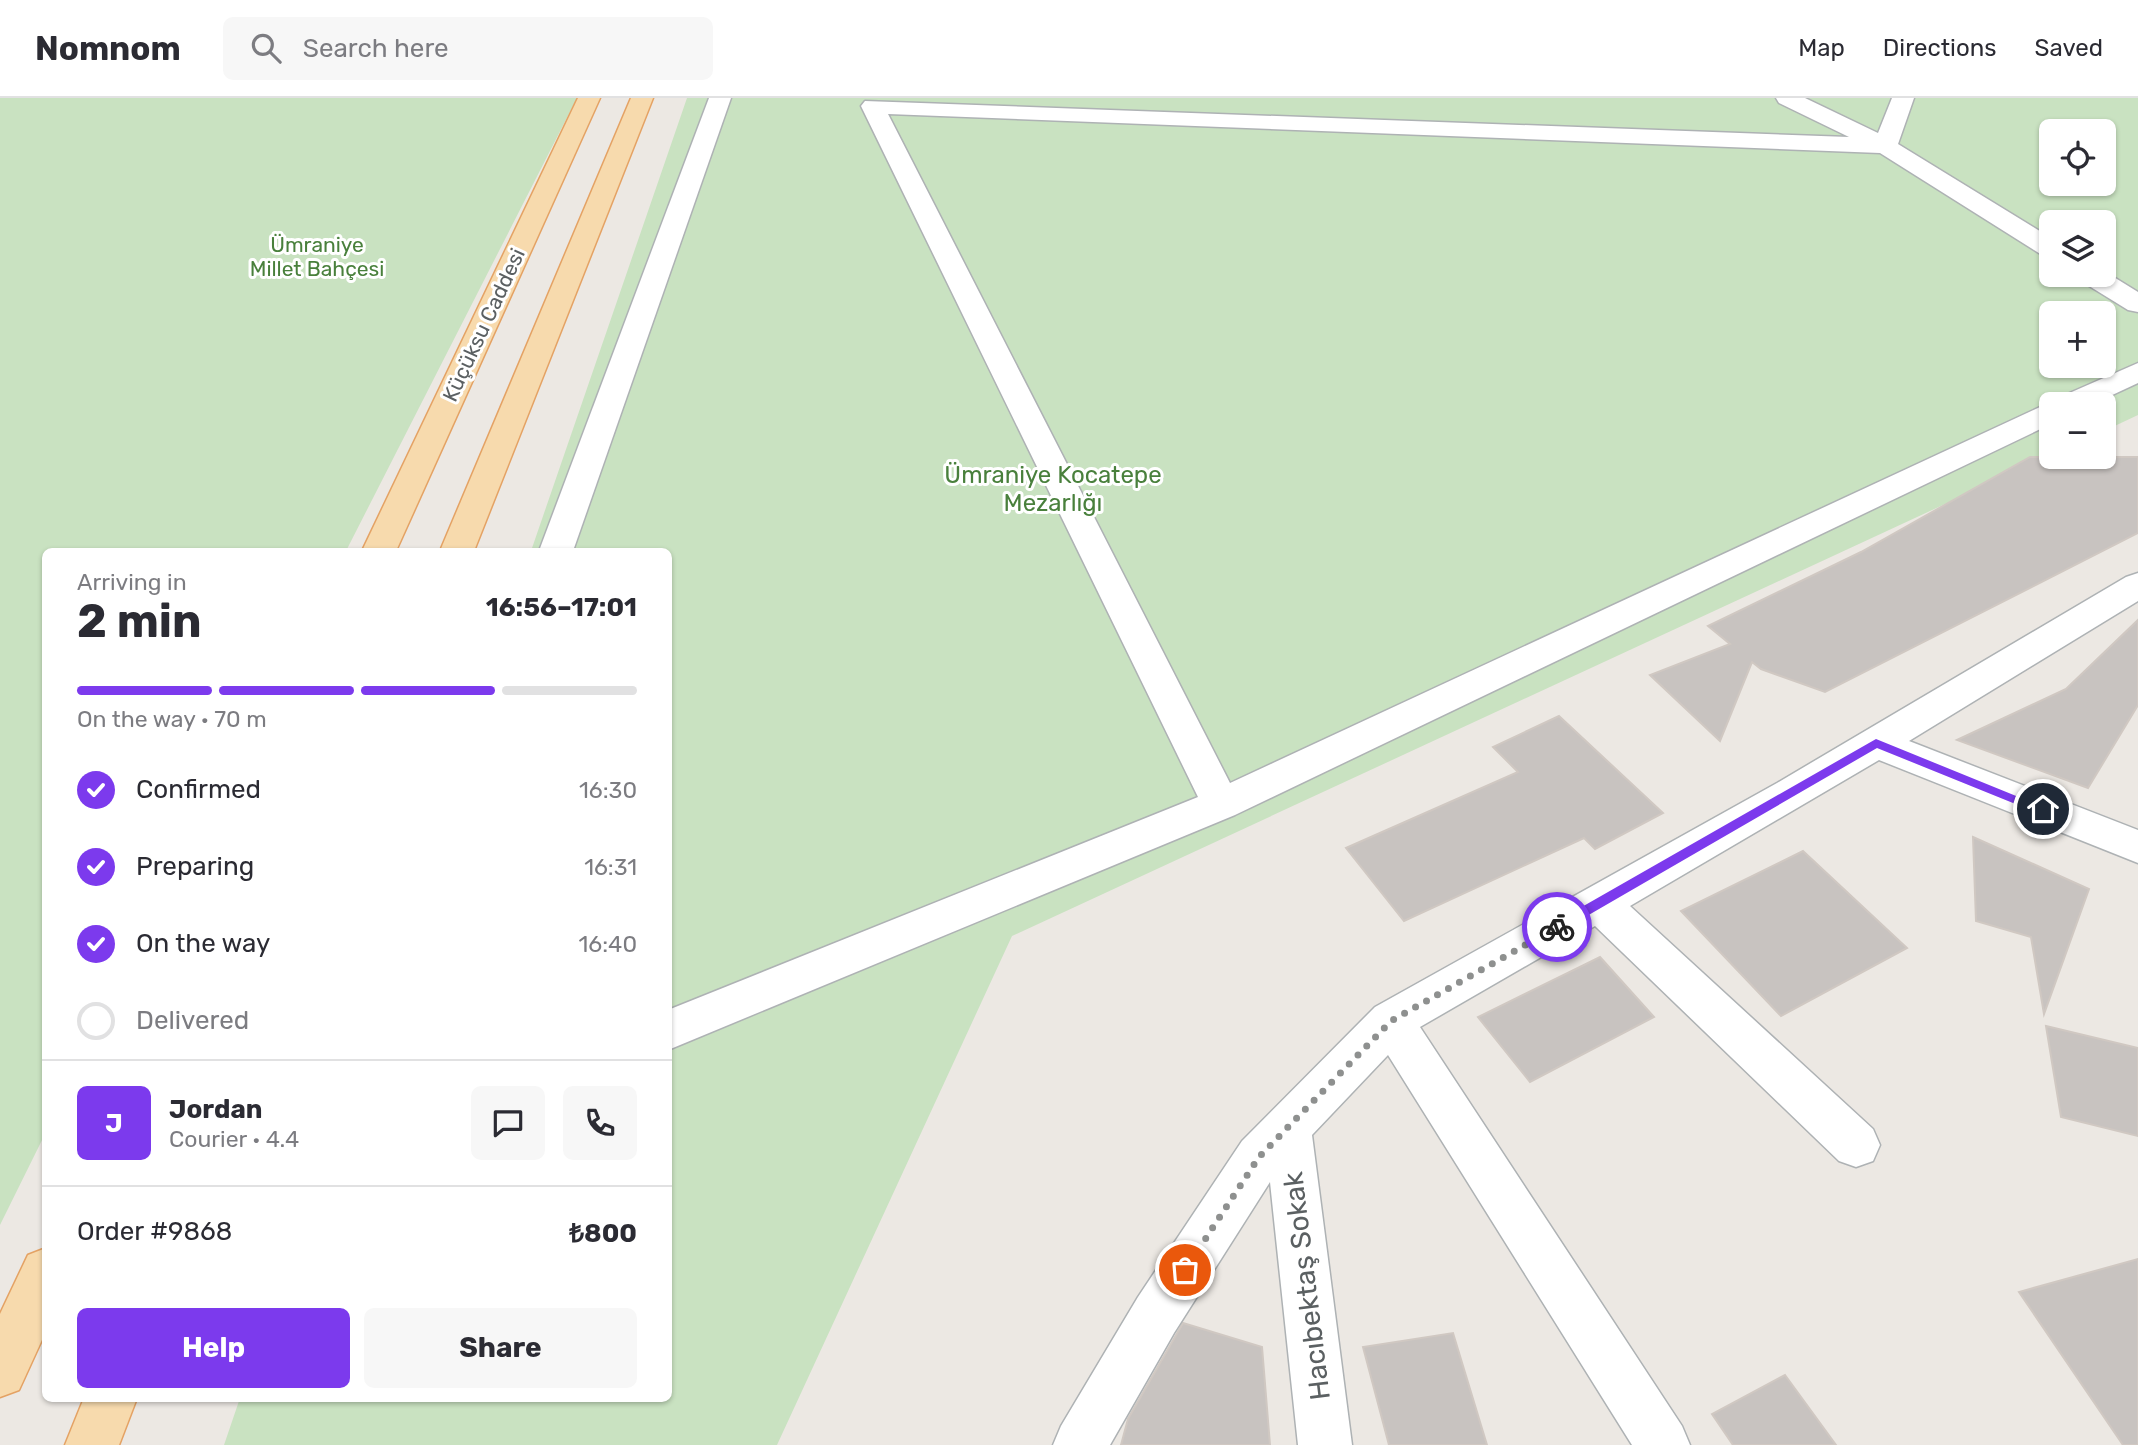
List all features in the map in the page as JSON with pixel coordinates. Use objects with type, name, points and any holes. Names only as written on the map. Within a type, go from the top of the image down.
[{"type":"main road","name":"Küçüksu Caddesi","points":[[380,548],[589,98]]},
{"type":"main road","points":[[458,548],[642,98]]},
{"type":"main road","points":[[0,1371],[42,1282]]},
{"type":"main road","points":[[92,1445],[109,1402]]},
{"type":"street","points":[[557,548],[720,98]]},
{"type":"street","points":[[1787,98],[1885,146],[2039,242]]},
{"type":"street","points":[[1885,146],[1903,98]]},
{"type":"street","points":[[1220,804],[872,102],[1885,146]]},
{"type":"street","points":[[2110,287],[2138,304]]},
{"type":"street","points":[[2095,392],[2138,372]]},
{"type":"street","points":[[672,1028],[1220,804],[2039,419]]},
{"type":"street","points":[[1080,1445],[1156,1315],[1259,1157],[1391,1021],[2133,593]]},
{"type":"street","points":[[1876,743],[2138,847]]},
{"type":"street","points":[[1599,903],[1856,1145]]},
{"type":"street","points":[[1391,1021],[1663,1445]]},
{"type":"street","name":"Hacıbektaş Sokak","points":[[1287,1126],[1325,1445]]},
{"type":"green space","name":"Ümraniye Millet Bahçesi","points":[[0,98],[577,98],[348,548],[42,548],[42,1140],[0,1225]]},
{"type":"green space","name":"Ümraniye Kocatepe Mezarlığı","points":[[687,98],[2138,98],[2138,415],[2116,425],[2116,392],[2039,392],[2039,461],[1012,936],[777,1445],[224,1445],[239,1402],[672,1402],[672,548],[532,548]]},
{"type":"building","points":[[2030,457],[2039,457],[2039,469],[2116,469],[2116,457],[2138,457],[2138,533],[1825,692],[1761,669],[1752,662],[1720,741],[1650,675],[1730,644],[1708,626],[1861,552]]},
{"type":"building","points":[[2138,620],[2138,705],[2088,788],[1957,740],[2066,689]]},
{"type":"building","points":[[1559,716],[1663,813],[1595,849],[1584,838],[1404,921],[1346,848],[1518,772],[1493,747]]},
{"type":"building","points":[[1973,837],[2089,889],[2044,1014],[2031,937],[1976,921]]},
{"type":"building","points":[[1803,851],[1907,948],[1781,1016],[1681,911]]},
{"type":"building","points":[[1600,957],[1654,1017],[1530,1082],[1478,1017]]},
{"type":"building","points":[[2046,1026],[2138,1048],[2138,1136],[2061,1117]]},
{"type":"building","points":[[2138,1259],[2138,1445],[2123,1445],[2019,1292]]},
{"type":"building","points":[[1183,1323],[1262,1347],[1270,1445],[1121,1445],[1128,1419]]},
{"type":"building","points":[[1453,1333],[1487,1445],[1389,1445],[1363,1347]]},
{"type":"building","points":[[1785,1375],[1836,1445],[1733,1445],[1712,1414]]},
{"type":"way so far","points":[[1185,1270],[1259,1157],[1391,1021],[1557,927]]},
{"type":"route","points":[[1557,927],[1876,743],[2043,809]]}]
